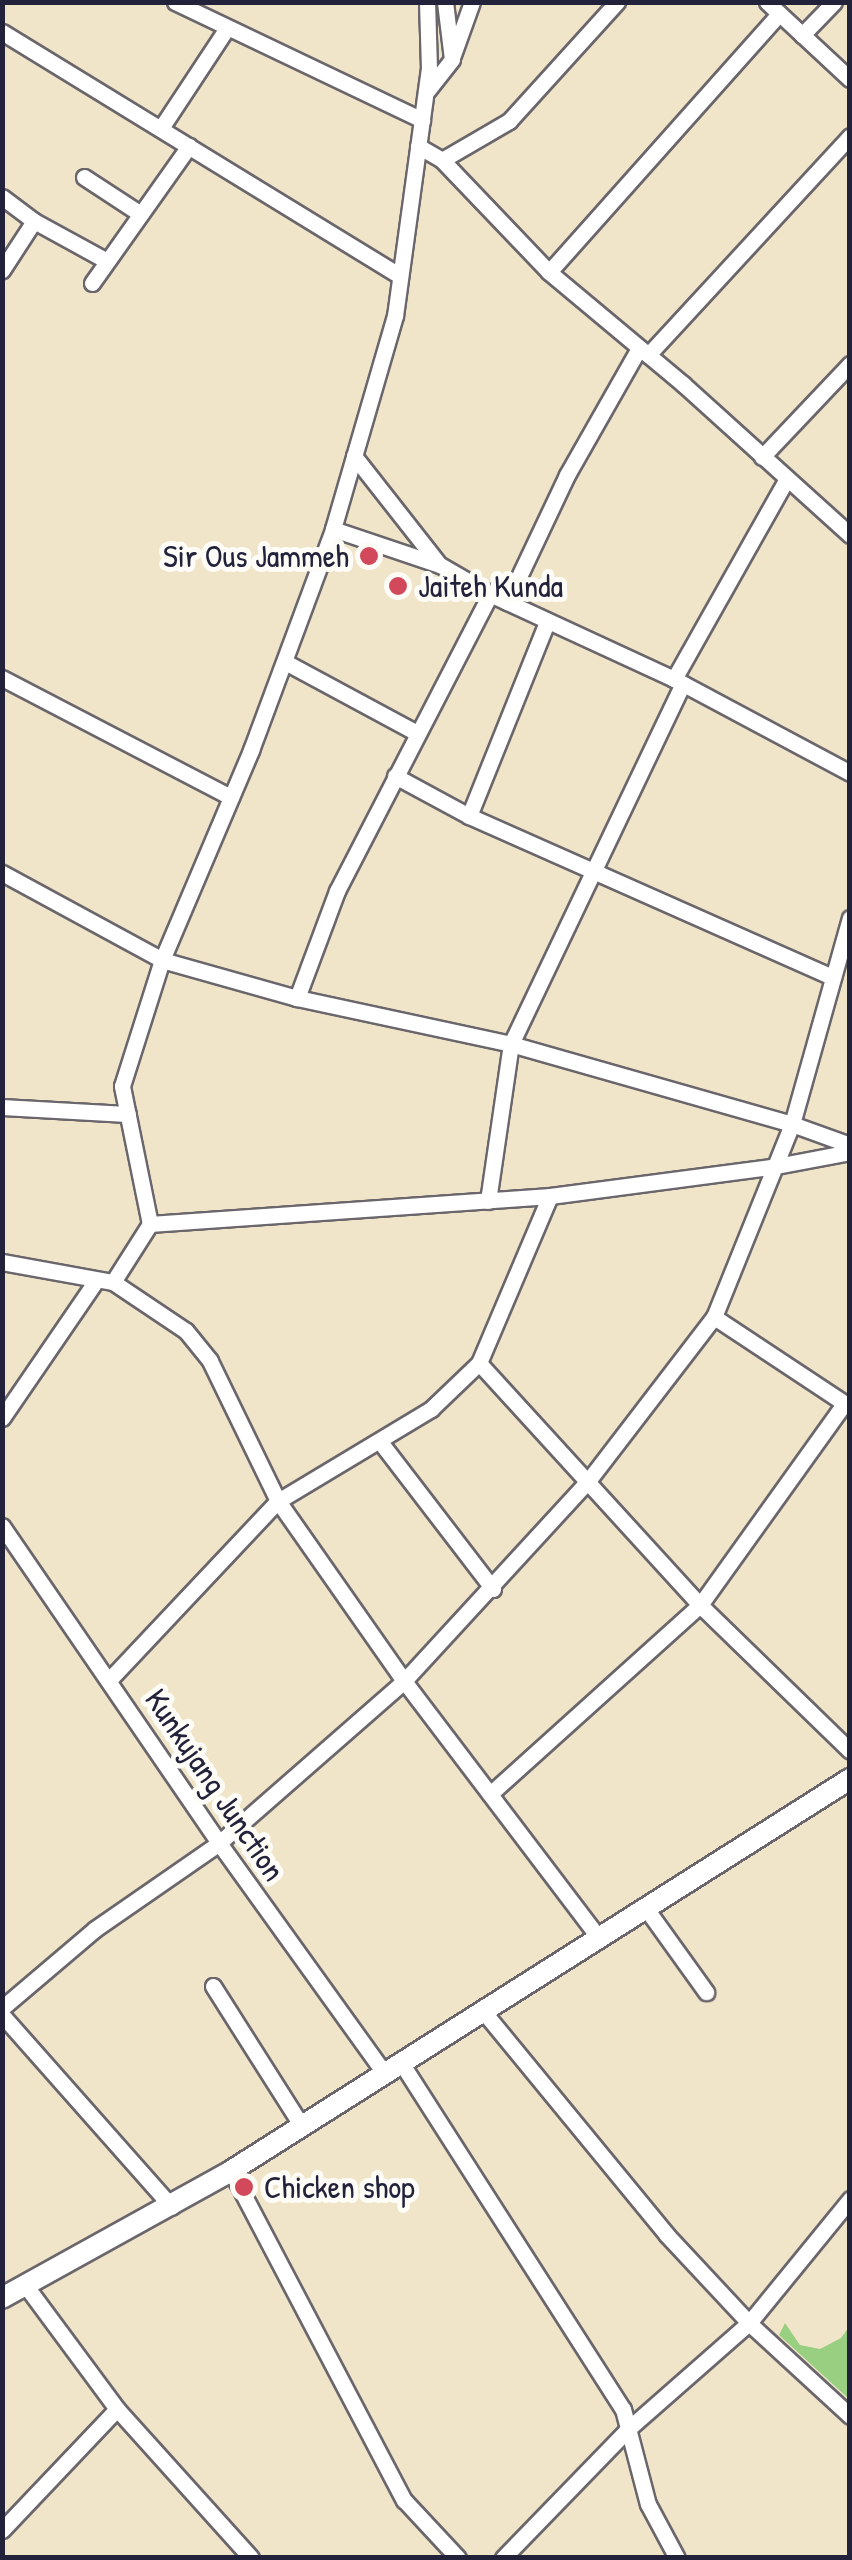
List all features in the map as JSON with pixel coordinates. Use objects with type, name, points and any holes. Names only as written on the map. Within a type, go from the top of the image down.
[{"type":"street","points":[[175,2],[422,120]]},
{"type":"street","points":[[150,1224],[122,1086],[162,960],[285,662],[333,529],[395,316],[426,93],[427,2]]},
{"type":"street","points":[[445,2],[452,59]]},
{"type":"street","points":[[426,93],[452,59],[472,2]]},
{"type":"street","points":[[442,160],[510,121],[617,2]]},
{"type":"street","points":[[802,36],[834,2]]},
{"type":"street","points":[[549,272],[773,8],[850,79]]},
{"type":"street","points":[[161,128],[227,28]]},
{"type":"street","points":[[3,33],[400,276]]},
{"type":"street","points":[[507,602],[566,474],[644,352],[850,136]]},
{"type":"street","points":[[92,284],[190,146]]},
{"type":"street","points":[[418,146],[442,160],[549,272],[850,536]]},
{"type":"street","points":[[84,177],[139,213]]},
{"type":"street","points":[[2,197],[106,261]]},
{"type":"street","points":[[2,270],[34,220]]},
{"type":"street","points":[[762,456],[850,364]]},
{"type":"street","points":[[354,456],[440,565]]},
{"type":"street","points":[[488,1201],[511,1044],[678,682],[786,480]]},
{"type":"street","points":[[333,529],[440,565],[490,594],[678,682],[850,773]]},
{"type":"street","points":[[297,998],[337,891],[490,594]]},
{"type":"street","points":[[469,816],[547,622]]},
{"type":"street","points":[[285,662],[417,733]]},
{"type":"street","points":[[4,683],[231,797]]},
{"type":"street","points":[[395,776],[469,816],[834,977]]},
{"type":"street","points":[[2,873],[162,960],[297,998],[511,1044],[792,1124],[850,1149]]},
{"type":"street","points":[[172,2206],[2,2012],[96,1928],[219,1842],[404,1681],[493,1589],[588,1481],[714,1317],[792,1124],[850,918]]},
{"type":"street","points":[[2,1107],[128,1114]]},
{"type":"street","points":[[2,1418],[150,1224],[550,1196],[771,1168],[850,1149]]},
{"type":"street","points":[[110,1680],[278,1501],[381,1443],[431,1409],[479,1363],[550,1196]]},
{"type":"street","points":[[2,1262],[104,1282],[186,1331],[210,1361],[278,1501],[404,1681],[598,1937]]},
{"type":"street","points":[[490,1794],[700,1605],[847,1405],[714,1317]]},
{"type":"street","points":[[479,1363],[700,1605],[850,1751]]},
{"type":"street","points":[[381,1443],[493,1589]]},
{"type":"street","name":"Kunkujang Junction","points":[[2,1526],[219,1842],[394,2069],[623,2410],[648,2504],[676,2558]]},
{"type":"street","points":[[2,2298],[231,2171],[850,1779]]},
{"type":"street","points":[[645,1906],[706,1992]]},
{"type":"street","points":[[213,1986],[302,2126]]},
{"type":"street","points":[[483,2011],[666,2236],[749,2324],[850,2416]]},
{"type":"street","points":[[231,2171],[404,2500],[458,2558]]},
{"type":"street","points":[[503,2558],[627,2430],[749,2324],[850,2199]]},
{"type":"street","points":[[26,2286],[117,2409],[251,2558]]},
{"type":"street","points":[[2,2530],[117,2409]]},
{"type":"green space","points":[[785,2323],[800,2345],[820,2349],[841,2338],[849,2327],[849,2399],[779,2335]]},
{"type":"place","name":"Sir Ous Jammeh","points":[[369,556]]},
{"type":"place","name":"Jaiteh Kunda","points":[[398,586]]},
{"type":"place","name":"Chicken shop","points":[[244,2187]]}]
